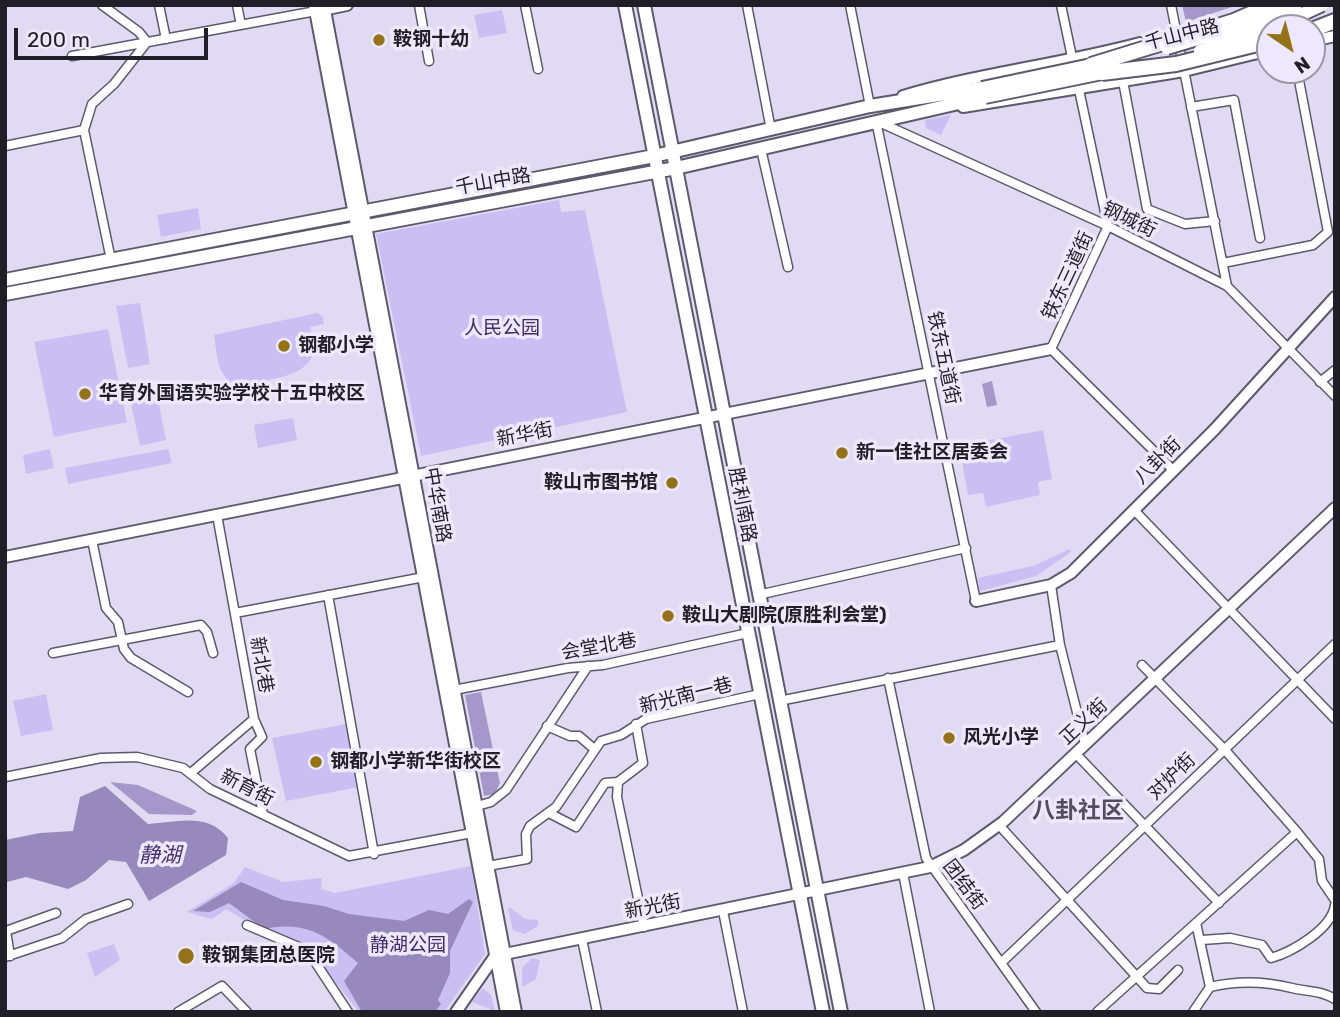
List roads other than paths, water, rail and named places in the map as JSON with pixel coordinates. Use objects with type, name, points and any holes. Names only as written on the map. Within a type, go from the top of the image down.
[{"type":"highway","points":[[1096,69],[1271,5]]},
{"type":"highway","points":[[1096,69],[1176,64],[1256,44]]},
{"type":"main road","name":"胜利南路","points":[[625,5],[823,1012]]},
{"type":"main road","name":"胜利南路","points":[[644,5],[841,1012]]},
{"type":"main road","name":"千山中路","points":[[1096,69],[1222,33],[1296,5]]},
{"type":"main road","name":"千山中路","points":[[1303,14],[1322,5]]},
{"type":"main road","name":"千山中路","points":[[1096,69],[1175,58],[1256,34]]},
{"type":"main road","points":[[983,92],[1096,69]]},
{"type":"main road","name":"千山中路","points":[[5,294],[654,156],[870,106],[983,92]]},
{"type":"main road","name":"千山中路","points":[[5,280],[358,219],[658,172],[876,121],[983,92]]},
{"type":"street","points":[[102,5],[139,32],[147,42]]},
{"type":"street","points":[[159,5],[166,39]]},
{"type":"street","points":[[237,5],[241,25]]},
{"type":"street","points":[[72,56],[347,5]]},
{"type":"street","points":[[419,5],[429,61]]},
{"type":"street","points":[[525,5],[538,69]]},
{"type":"street","points":[[747,5],[771,130]]},
{"type":"street","points":[[850,5],[870,106],[937,86],[1073,60],[1176,33],[1259,5]]},
{"type":"street","name":"铁东三道街","points":[[1062,5],[1108,226],[1051,349],[1173,470]]},
{"type":"street","points":[[1171,5],[1227,286]]},
{"type":"street","points":[[320,8],[358,219],[410,476],[424,578],[472,833],[500,955],[500,983],[506,1012]]},
{"type":"street","points":[[111,260],[84,130],[92,104],[114,84],[147,42]]},
{"type":"street","points":[[876,121],[1184,71],[1256,53]]},
{"type":"street","points":[[1123,81],[1147,209],[1185,225],[1215,221]]},
{"type":"street","points":[[1223,263],[1313,245],[1328,232],[1300,84]]},
{"type":"street","points":[[1192,107],[1234,100],[1260,238]]},
{"type":"street","name":"钢城街","points":[[876,121],[1108,226],[1227,286],[1335,396]]},
{"type":"street","name":"铁东五道街","points":[[876,121],[976,601]]},
{"type":"street","points":[[5,146],[84,130]]},
{"type":"street","points":[[761,149],[788,267]]},
{"type":"street","name":"八卦街","points":[[976,601],[1051,585],[1071,573],[1290,349],[1335,297]]},
{"type":"street","name":"新华街","points":[[5,557],[1051,349]]},
{"type":"street","points":[[1320,382],[1335,370]]},
{"type":"street","name":"中华南路","points":[[410,476],[477,806],[500,955],[516,1012]]},
{"type":"street","name":"正义街","points":[[818,892],[930,867],[956,855],[999,825],[1335,509]]},
{"type":"street","points":[[1134,510],[1335,719]]},
{"type":"street","name":"新北巷","points":[[217,515],[254,719],[262,737],[250,749],[263,814]]},
{"type":"street","points":[[92,540],[106,608],[118,622],[122,640],[131,658],[188,692]]},
{"type":"street","points":[[758,595],[966,548]]},
{"type":"street","points":[[235,613],[424,578]]},
{"type":"street","points":[[1051,585],[1060,645],[1085,744]]},
{"type":"street","points":[[328,595],[374,854]]},
{"type":"street","points":[[53,653],[201,625],[207,632],[213,653]]},
{"type":"street","name":"会堂北巷","points":[[454,690],[748,633]]},
{"type":"street","name":"对炉街","points":[[1002,962],[1335,644]]},
{"type":"street","points":[[779,701],[1060,645]]},
{"type":"street","points":[[1142,665],[1224,749],[1319,859],[1322,881],[1335,903],[1334,911],[1316,933],[1271,958],[1262,945],[1230,938],[1202,940]]},
{"type":"street","points":[[477,806],[500,797],[588,666]]},
{"type":"street","name":"团结街","points":[[888,678],[923,848],[930,867],[1036,1012]]},
{"type":"street","name":"新光南一巷","points":[[593,748],[601,741],[621,735],[636,724],[760,694]]},
{"type":"street","points":[[192,772],[254,719]]},
{"type":"street","points":[[550,813],[576,827],[605,783],[618,782],[643,763],[636,724]]},
{"type":"street","points":[[488,866],[527,859],[526,834],[530,826],[550,813],[567,794],[569,784],[593,748],[579,736],[570,736],[548,726]]},
{"type":"street","points":[[1076,754],[1219,903]]},
{"type":"street","name":"新育街","points":[[5,777],[101,758],[137,757],[192,772],[210,789],[349,856],[374,854],[472,833]]},
{"type":"street","points":[[618,782],[617,797],[644,927]]},
{"type":"street","points":[[999,825],[1147,988],[1159,989],[1178,970]]},
{"type":"street","points":[[1097,1012],[1297,832]]},
{"type":"street","points":[[903,873],[930,1012]]},
{"type":"street","name":"新光街","points":[[500,955],[818,892]]},
{"type":"street","points":[[56,913],[6,931],[7,957],[62,938],[86,919],[128,904]]},
{"type":"street","points":[[723,911],[743,1012]]},
{"type":"street","points":[[1196,923],[1202,940],[1201,957],[1210,986],[1198,1010]]},
{"type":"street","points":[[247,925],[308,951],[348,1012]]},
{"type":"street","points":[[582,939],[597,1012]]},
{"type":"street","points":[[456,1012],[500,955]]},
{"type":"street","points":[[1210,986],[1229,982],[1274,982],[1324,993],[1335,999]]},
{"type":"street","points":[[178,1012],[222,986],[247,1012]]},
{"type":"water","name":"静湖","points":[[105,786],[148,824],[191,820],[220,830],[228,838],[226,855],[149,901],[126,862],[109,860],[86,880],[68,889],[26,877],[7,882],[5,890],[5,840],[40,833],[73,831],[80,797]]},
{"type":"water","name":"静湖","points":[[241,882],[283,900],[324,906],[349,914],[404,921],[429,910],[448,914],[469,899],[473,902],[450,951],[450,973],[438,1000],[441,1004],[435,1012],[362,1012],[344,981],[358,963],[316,932],[292,927],[264,929],[229,903],[210,912],[193,911]]},
{"type":"place","name":"鞍钢十幼","points":[[379,40]]},
{"type":"place","name":"钢都小学","points":[[284,346]]},
{"type":"place","name":"华育外国语实验学校十五中校区","points":[[85,394]]},
{"type":"place","name":"新一佳社区居委会","points":[[842,453]]},
{"type":"place","name":"鞍山市图书馆","points":[[672,483]]},
{"type":"place","name":"鞍山大剧院(原胜利会堂)","points":[[668,616]]},
{"type":"place","name":"风光小学","points":[[949,738]]},
{"type":"place","name":"钢都小学新华街校区","points":[[316,762]]},
{"type":"place","name":"鞍钢集团总医院","points":[[186,956]]},
{"type":"district","name":"八卦社区","points":[[1078,811]]},
{"type":"park label","name":"人民公园","points":[[502,329]]},
{"type":"park label","name":"静湖公园","points":[[408,946]]}]
